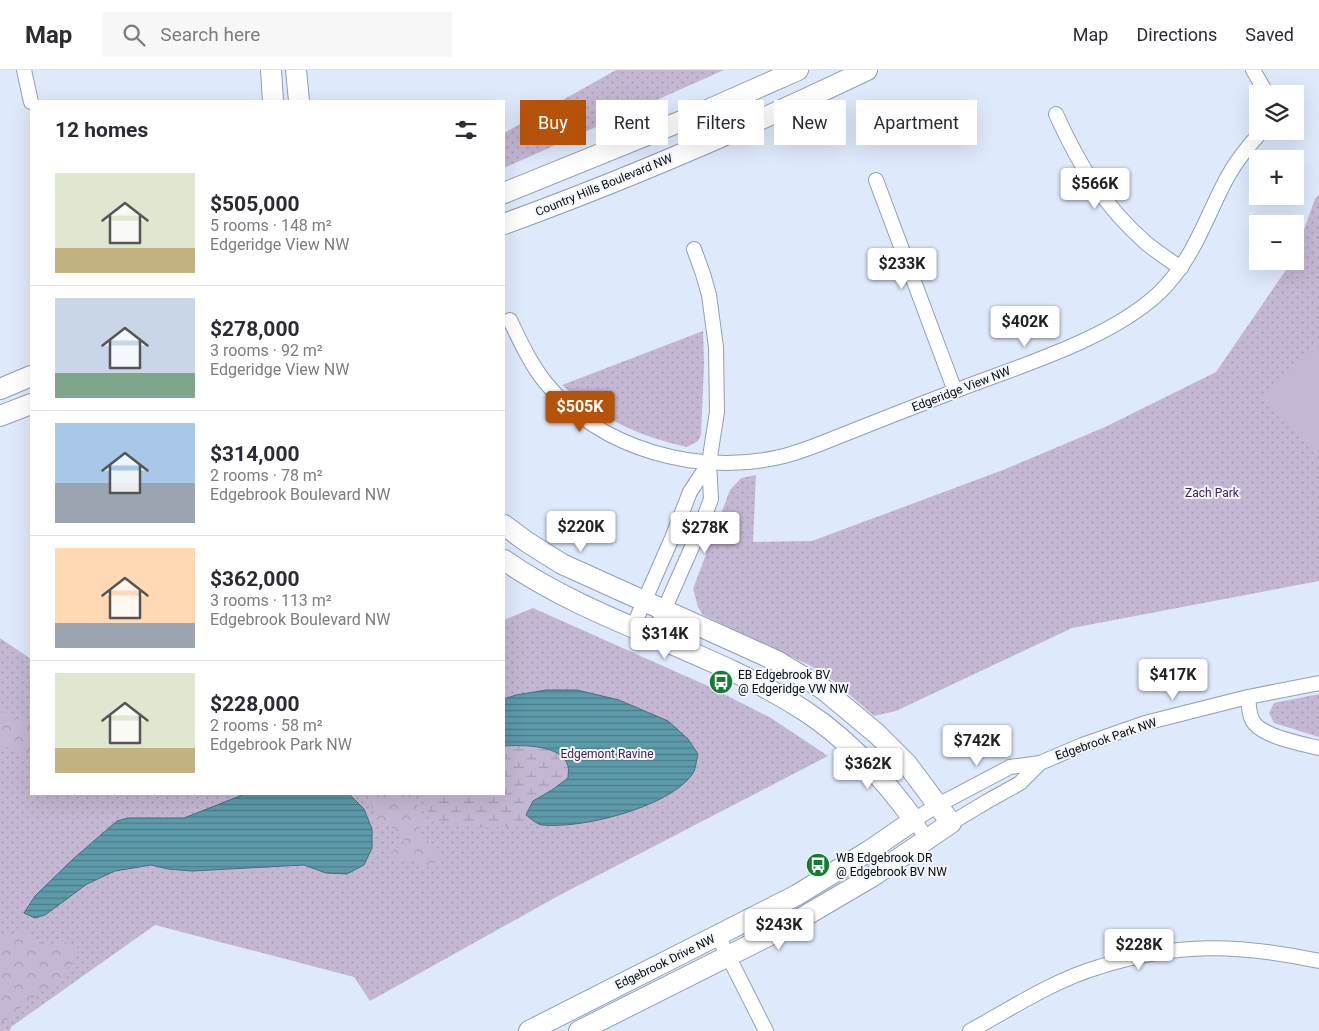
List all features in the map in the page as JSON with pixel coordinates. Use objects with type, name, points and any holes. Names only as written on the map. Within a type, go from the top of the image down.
[{"type":"street","points":[[24,70],[31,100]]},
{"type":"street","points":[[270,70],[273,100]]},
{"type":"street","points":[[296,70],[299,100]]},
{"type":"street","points":[[505,192],[694,116],[798,70]]},
{"type":"street","name":"Country Hills Boulevard NW","points":[[505,224],[671,159],[769,117],[867,70]]},
{"type":"street","points":[[1253,70],[1262,85]]},
{"type":"street","points":[[1056,114],[1080,163],[1092,184],[1106,202],[1147,244],[1180,268]]},
{"type":"street","name":"Edgeridge View NW","points":[[510,320],[527,355],[545,382],[580,416],[617,438],[660,455],[709,463],[742,463],[785,456],[1055,352],[1104,330],[1140,308],[1160,292],[1194,248],[1229,174],[1254,140]]},
{"type":"street","points":[[876,180],[955,391]]},
{"type":"street","points":[[652,636],[699,531],[711,499],[709,463],[717,412],[716,347],[709,295],[694,250]]},
{"type":"street","points":[[0,388],[30,376]]},
{"type":"street","points":[[0,416],[30,404]]},
{"type":"street","points":[[633,627],[683,514],[690,492],[709,463]]},
{"type":"street","points":[[505,526],[562,564],[777,661],[822,689],[856,716],[907,764],[927,812],[927,839]]},
{"type":"street","points":[[505,561],[546,586],[778,694],[834,733],[869,765],[888,786],[927,812],[951,823]]},
{"type":"street","name":"Edgebrook Park NW","points":[[927,812],[1010,767],[1040,763],[1082,745],[1145,723],[1248,697],[1319,683]]},
{"type":"street","points":[[1248,697],[1254,723],[1263,730],[1319,748]]},
{"type":"street","name":"Edgebrook Park NW","points":[[951,823],[1020,783],[1040,763]]},
{"type":"street","name":"Edgebrook Drive NW","points":[[529,1031],[798,896],[927,812]]},
{"type":"street","name":"Edgebrook Drive NW","points":[[579,1031],[788,926],[836,899],[951,823]]},
{"type":"street","points":[[718,936],[766,1031]]},
{"type":"street","points":[[970,1031],[1062,982],[1097,967],[1142,956],[1197,948],[1230,947],[1279,952],[1319,961]]},
{"type":"green space","points":[[616,70],[724,70],[657,100],[596,100],[596,127],[586,131],[586,100],[563,100]]},
{"type":"green space","points":[[520,124],[520,145],[556,145],[505,168],[505,132]]},
{"type":"green space","name":"Zach Park","points":[[1319,195],[1319,581],[1072,628],[896,711],[874,716],[835,682],[811,666],[703,615],[698,607],[693,589],[730,490],[741,478],[756,475],[753,542],[812,541],[1003,470],[1105,427],[1216,372],[1286,270],[1304,270],[1304,229],[1315,199]]},
{"type":"green space","points":[[703,331],[704,364],[701,435],[698,441],[687,447],[653,438],[620,424],[590,407],[562,385]]},
{"type":"green space","points":[[1319,346],[1319,458],[1263,395]]},
{"type":"green space","name":"Edgemont Ravine","points":[[533,608],[708,686],[771,718],[828,756],[558,896],[370,1001],[354,977],[155,925],[11,1027],[10,1031],[0,1031],[0,638],[30,658],[30,795],[505,795],[505,620]]},
{"type":"green space","points":[[1319,694],[1319,737],[1274,723],[1269,713],[1274,703]]},
{"type":"green space","points":[[0,712],[30,725],[30,755],[12,750],[0,742]]},
{"type":"green space","points":[[521,745],[548,749],[565,759],[568,765],[568,778],[533,801],[526,815],[540,825],[476,828],[433,820],[422,802],[421,795],[505,795],[505,746]]},
{"type":"green space","points":[[367,795],[412,795],[426,819],[418,832],[422,839],[437,848],[439,856],[437,861],[427,867],[411,860],[395,858],[392,854],[394,850],[403,844],[404,840],[394,831],[391,824],[376,822]]},
{"type":"green space","points":[[22,931],[33,935],[42,944],[49,947],[59,942],[64,942],[76,945],[79,952],[72,955],[75,958],[74,962],[67,968],[63,978],[37,995],[0,1024],[0,937],[14,936]]},
{"type":"water","points":[[546,690],[577,690],[619,700],[668,721],[688,739],[698,754],[693,774],[663,798],[643,807],[600,820],[578,824],[542,825],[526,815],[533,801],[568,778],[568,766],[558,753],[550,750],[530,746],[505,746],[505,699]]},
{"type":"water","points":[[242,795],[350,795],[364,809],[372,829],[372,848],[364,865],[347,874],[326,873],[304,865],[192,871],[151,865],[115,871],[87,884],[45,915],[35,918],[24,913],[35,896],[73,859],[117,821],[128,818],[184,818]]},
{"type":"place","name":"EB Edgebrook BV @ Edgeridge VW NW","points":[[721,682]]},
{"type":"place","name":"WB Edgebrook DR @ Edgebrook BV NW","points":[[818,865]]}]
